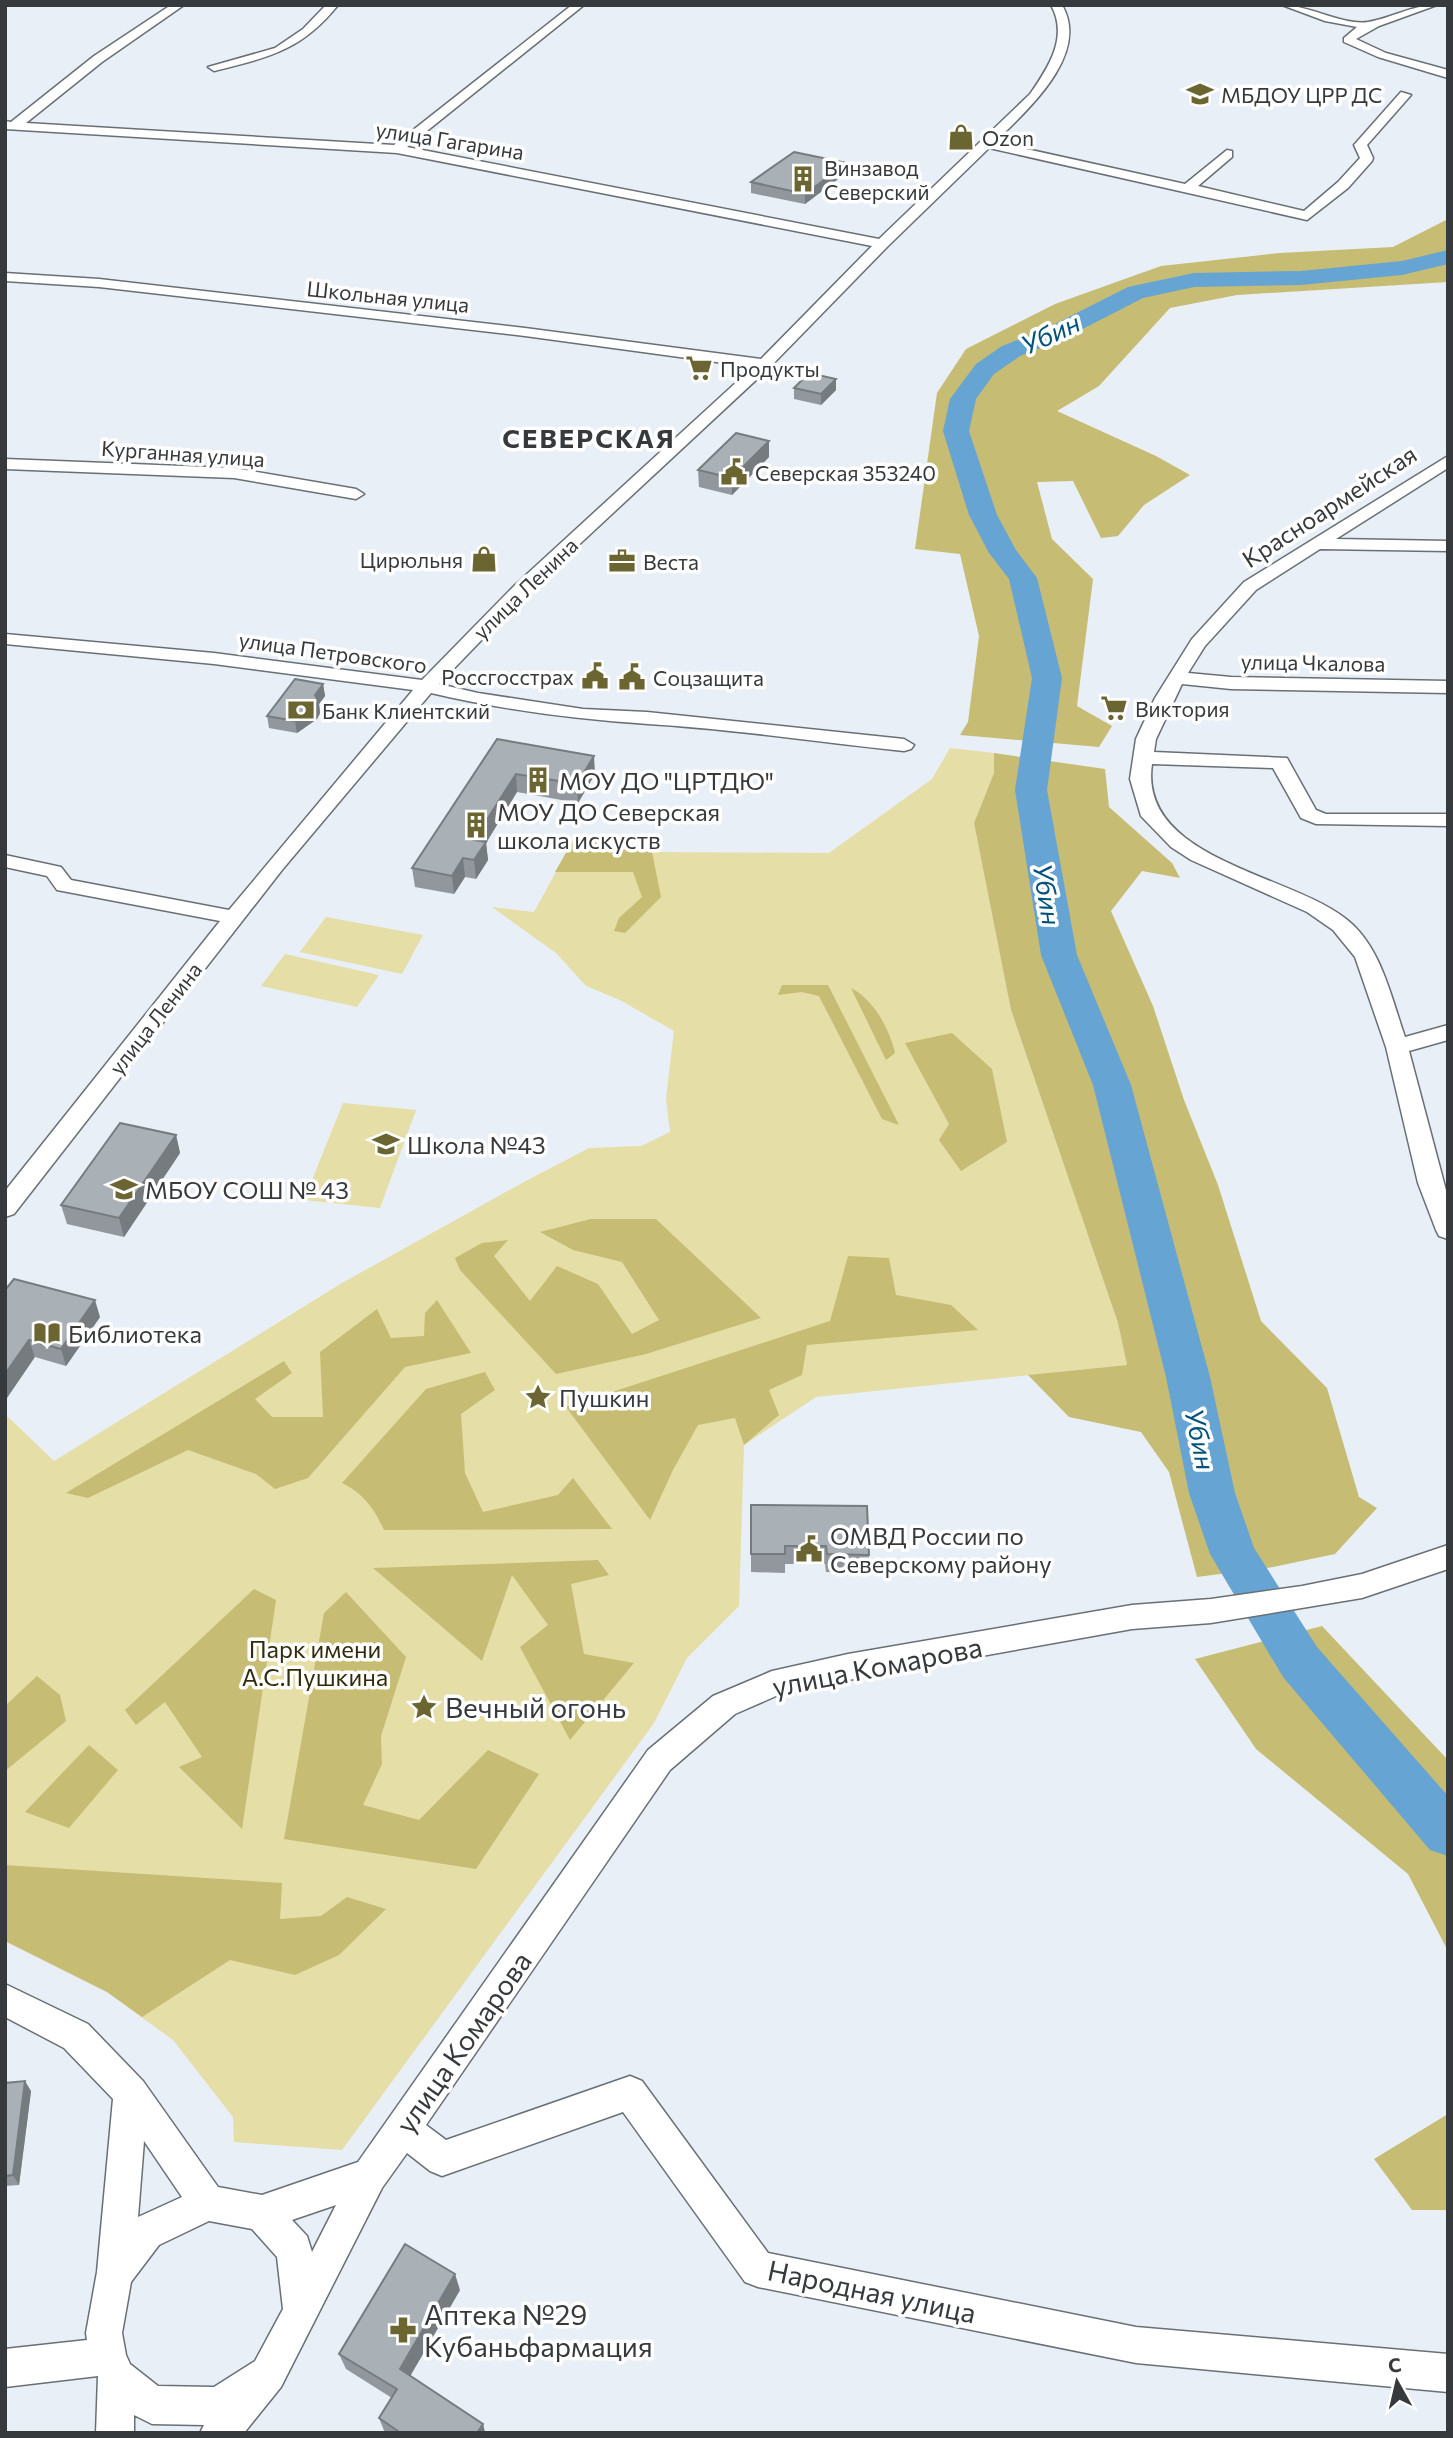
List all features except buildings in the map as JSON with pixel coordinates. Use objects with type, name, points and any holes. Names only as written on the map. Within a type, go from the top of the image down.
[{"type":"street","points":[[10,125],[98,59],[179,5]]},
{"type":"street","points":[[214,67],[279,50],[282,45],[299,38],[314,26],[333,5]]},
{"type":"street","points":[[397,149],[579,5]]},
{"type":"street","name":"улица Ленина","points":[[5,1208],[234,917],[426,687],[521,589],[765,364],[882,244],[1034,97],[1053,70],[1065,30],[1062,12],[1056,5]]},
{"type":"street","points":[[1287,5],[1329,19],[1368,26]]},
{"type":"street","points":[[1432,5],[1368,26],[1353,33],[1348,40],[1382,55],[1448,74]]},
{"type":"street","points":[[988,144],[1307,216],[1343,185],[1367,158],[1360,145],[1405,96]]},
{"type":"street","name":"улица Гагарина","points":[[10,125],[397,149],[882,244]]},
{"type":"street","points":[[1188,189],[1227,154]]},
{"type":"street","name":"Школьная улица","points":[[5,277],[99,283],[525,332],[765,364]]},
{"type":"street","name":"Красноармейская","points":[[1448,461],[1250,586],[1198,643],[1177,678],[1146,739],[1140,779],[1150,816],[1178,843],[1198,856],[1314,907],[1341,925],[1365,955],[1397,1047],[1430,1183],[1448,1230]]},
{"type":"street","name":"Курганная улица","points":[[5,464],[234,473],[356,494]]},
{"type":"street","points":[[1320,544],[1448,546]]},
{"type":"street","name":"улица Петровского","points":[[5,639],[199,658],[426,687],[477,699],[617,718],[647,718],[904,745]]},
{"type":"street","name":"улица Чкалова","points":[[1177,678],[1231,683],[1448,687]]},
{"type":"street","points":[[1144,758],[1280,762],[1308,814],[1323,820],[1448,820]]},
{"type":"street","points":[[5,860],[54,871],[64,885],[234,917]]},
{"type":"street","points":[[1397,1047],[1448,1032]]},
{"type":"street","name":"улица Комарова","points":[[301,2311],[370,2176],[659,1760],[724,1705],[772,1684],[848,1667],[1132,1617],[1211,1611],[1302,1598],[1362,1586],[1448,1557]]},
{"type":"street","points":[[5,2000],[76,2036],[131,2093],[208,2203]]},
{"type":"street","points":[[115,2433],[113,2366],[104,2333],[114,2275],[131,2093]]},
{"type":"street","name":"Народная улица","points":[[403,2128],[442,2159],[630,2093],[758,2269],[1136,2345],[1448,2373]]},
{"type":"street","points":[[114,2275],[146,2232],[208,2203],[262,2213],[370,2176]]},
{"type":"street","points":[[219,2433],[268,2374],[301,2311],[294,2249],[262,2213]]},
{"type":"street","points":[[5,2368],[113,2366],[152,2405],[219,2406],[268,2374]]},
{"type":"green space","name":"Парк имени А.С.Пушкина","points":[[950,748],[994,753],[994,773],[974,823],[1011,1010],[1118,1323],[1127,1365],[816,1397],[744,1445],[739,1606],[687,1658],[654,1723],[342,2150],[234,2142],[233,2117],[173,2040],[107,1992],[5,1941],[5,1419],[8,1417],[54,1461],[342,1283],[524,1182],[589,1148],[641,1146],[670,1132],[666,1099],[674,1031],[620,1000],[586,986],[556,953],[492,907],[534,912],[575,837],[652,852],[829,853],[932,779]]},
{"type":"green space","points":[[326,917],[423,935],[402,974],[300,952]]},
{"type":"green space","points":[[285,954],[379,975],[357,1007],[261,986]]},
{"type":"green space","points":[[343,1103],[416,1110],[380,1208],[304,1200]]},
{"type":"shaded area","points":[[1448,219],[1448,282],[1237,295],[1170,308],[1099,386],[1057,411],[1156,456],[1190,475],[1144,505],[1118,536],[1101,538],[1073,481],[1037,482],[1052,539],[1093,579],[1077,706],[1112,726],[1099,747],[960,735],[968,722],[979,636],[960,554],[915,549],[937,393],[966,349],[1055,304],[1161,266],[1280,253],[1393,247]]},
{"type":"shaded area","points":[[994,753],[1105,769],[1109,807],[1172,863],[1180,878],[1142,871],[1111,911],[1153,1006],[1184,1100],[1218,1185],[1261,1321],[1327,1388],[1359,1497],[1377,1508],[1335,1554],[1273,1567],[1197,1577],[1169,1472],[1141,1432],[1069,1417],[1028,1375],[1127,1365],[1118,1323],[1011,1010],[974,823],[994,773]]},
{"type":"shaded area","points":[[575,837],[652,852],[661,897],[625,933],[614,931],[619,918],[642,897],[633,872],[555,872]]},
{"type":"shaded area","points":[[782,985],[828,985],[899,1125],[882,1119],[819,996],[802,992],[778,995]]},
{"type":"shaded area","points":[[851,988],[867,1000],[885,1025],[895,1053],[886,1060]]},
{"type":"shaded area","points":[[952,1033],[992,1069],[1007,1142],[961,1171],[939,1140],[949,1124],[905,1043]]},
{"type":"shaded area","points":[[591,1219],[656,1219],[761,1318],[646,1354],[556,1374],[460,1270],[455,1258],[482,1243],[508,1240],[494,1256],[530,1301],[557,1266],[598,1284],[632,1334],[659,1320],[622,1262],[573,1250],[540,1232]]},
{"type":"shaded area","points":[[848,1256],[889,1258],[896,1295],[951,1305],[978,1330],[807,1345],[802,1375],[769,1390],[779,1415],[744,1445],[735,1418],[698,1425],[650,1520],[566,1407],[830,1321]]},
{"type":"shaded area","points":[[437,1300],[471,1353],[405,1367],[308,1478],[275,1489],[256,1474],[188,1450],[88,1498],[66,1493],[284,1361],[292,1373],[255,1399],[272,1417],[323,1417],[320,1352],[377,1309],[391,1338],[424,1336],[425,1313]]},
{"type":"shaded area","points":[[485,1372],[495,1390],[461,1414],[465,1473],[483,1512],[558,1495],[573,1478],[612,1529],[384,1530],[367,1502],[342,1483],[426,1389]]},
{"type":"shaded area","points":[[598,1560],[609,1575],[571,1584],[584,1654],[634,1663],[570,1740],[520,1647],[548,1625],[512,1575],[482,1661],[373,1568]]},
{"type":"shaded area","points":[[254,1589],[276,1600],[242,1829],[179,1767],[202,1757],[165,1702],[136,1725],[125,1710]]},
{"type":"shaded area","points":[[346,1592],[406,1657],[381,1736],[382,1764],[363,1805],[419,1820],[488,1750],[539,1774],[476,1869],[284,1839],[324,1613]]},
{"type":"shaded area","points":[[1322,1626],[1448,1760],[1448,1951],[1408,1874],[1256,1749],[1195,1659]]},
{"type":"shaded area","points":[[37,1676],[60,1695],[66,1721],[5,1771],[5,1706]]},
{"type":"shaded area","points":[[89,1745],[118,1770],[69,1828],[25,1812]]},
{"type":"shaded area","points":[[5,1865],[282,1883],[280,1919],[321,1916],[347,1897],[386,1909],[339,1955],[295,1975],[230,1960],[142,2017],[107,1992],[5,1941]]},
{"type":"shaded area","points":[[1448,2114],[1448,2210],[1412,2210],[1374,2159]]},
{"type":"waterway","name":"Убин","points":[[1448,257],[1402,268],[1301,278],[1194,280],[1136,292],[1054,334],[1011,351],[985,369],[963,399],[956,431],[983,515],[1003,553],[1023,578],[1047,678],[1031,790],[1059,955],[1112,1085],[1188,1377],[1212,1493],[1233,1554],[1300,1662],[1448,1833]]},
{"type":"place","name":"МБДОУ ЦРР ДС","points":[[1200,94]]},
{"type":"place","name":"Ozon","points":[[961,137]]},
{"type":"place","name":"Винзавод Северский","points":[[803,179]]},
{"type":"place","name":"Продукты","points":[[699,368]]},
{"type":"place","name":"Северская 353240","points":[[734,472]]},
{"type":"place","name":"Цирюльня","points":[[484,559]]},
{"type":"place","name":"Веста","points":[[622,561]]},
{"type":"place","name":"Россгосстрах","points":[[595,676]]},
{"type":"place","name":"Соцзащита","points":[[632,677]]},
{"type":"place","name":"Виктория","points":[[1114,708]]},
{"type":"place","name":"Банк Клиентский","points":[[301,710]]},
{"type":"place","name":"МОУ ДО \"ЦРТДЮ\"","points":[[538,780]]},
{"type":"place","name":"МОУ ДО Северская школа искуств","points":[[476,825]]},
{"type":"place","name":"Школа №43","points":[[386,1144]]},
{"type":"place","name":"МБОУ СОШ № 43","points":[[124,1189]]},
{"type":"place","name":"Библиотека","points":[[47,1333]]},
{"type":"place","name":"Пушкин","points":[[538,1397]]},
{"type":"place","name":"ОМВД России по Северскому району","points":[[809,1549]]},
{"type":"place","name":"Вечный огонь","points":[[424,1707]]},
{"type":"place","name":"Аптека №29 Кубаньфармация","points":[[403,2330]]},
{"type":"district","name":"СЕВЕРСКАЯ","points":[[589,437]]}]
